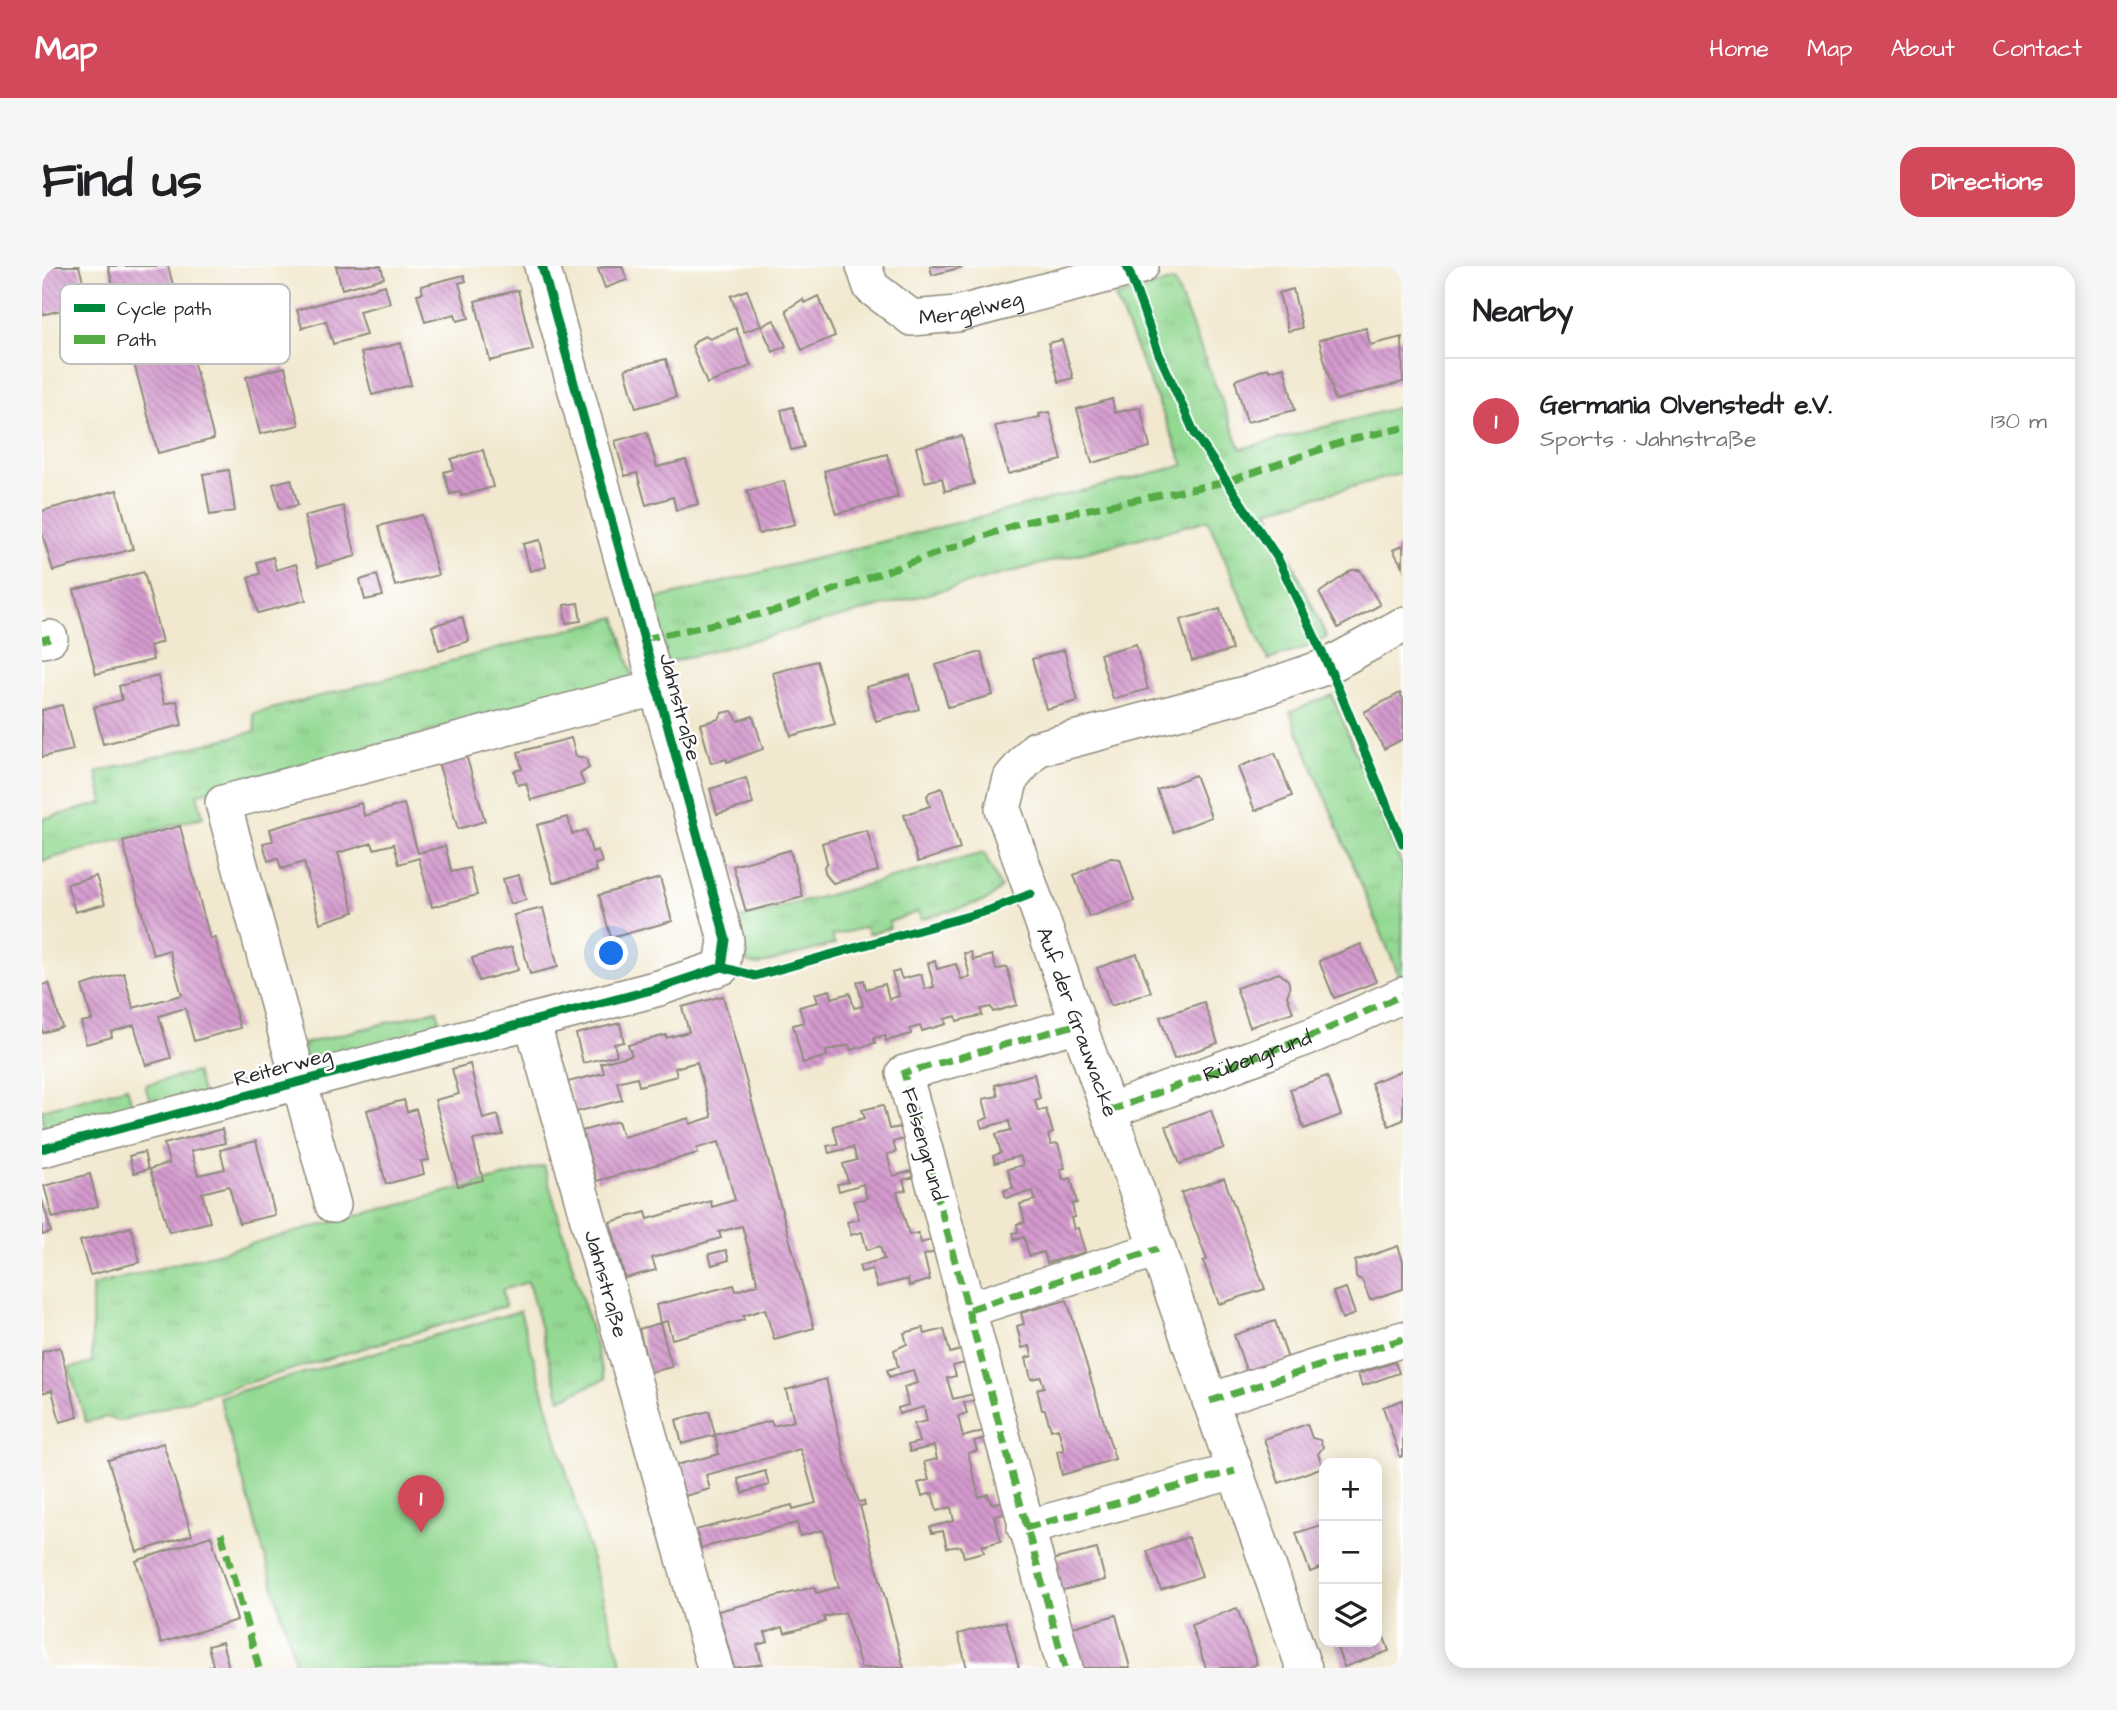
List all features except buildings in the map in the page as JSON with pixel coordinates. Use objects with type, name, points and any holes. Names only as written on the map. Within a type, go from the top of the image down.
[{"type":"street","name":"Jahnstraße","points":[[542,266],[726,940],[722,967],[659,988],[533,1021],[715,1668]]},
{"type":"street","name":"Mergelweg","points":[[864,266],[872,287],[912,318],[957,314],[1141,266]]},
{"type":"street","name":"Auf der Grauwacke","points":[[1304,1668],[1003,809],[1011,778],[1036,750],[1253,692],[1328,666],[1403,625]]},
{"type":"street","name":"Reiterweg","points":[[333,1205],[301,1080],[223,803],[656,688]]},
{"type":"street","name":"Rübengrund","points":[[1109,1111],[1316,1034],[1403,995]]},
{"type":"street","name":"Reiterweg","points":[[42,1149],[533,1021]]},
{"type":"street","name":"Felsengrund","points":[[1065,1668],[904,1073],[1079,1024]]},
{"type":"street","points":[[970,1309],[1158,1249]]},
{"type":"street","points":[[1210,1401],[1403,1339]]},
{"type":"street","points":[[1025,1528],[1235,1472]]},
{"type":"green space","points":[[1174,281],[1241,449],[1403,406],[1403,473],[1268,510],[1327,637],[1305,648],[1268,660],[1208,520],[659,665],[644,602],[1184,465],[1115,297]]},
{"type":"green space","points":[[616,617],[633,678],[197,794],[203,817],[42,861],[42,819],[103,803],[97,772],[256,731],[253,714]]},
{"type":"green space","points":[[1332,695],[1403,868],[1402,983],[1290,712]]},
{"type":"green space","points":[[984,853],[1001,888],[988,900],[921,919],[918,912],[889,922],[890,928],[868,934],[866,927],[832,936],[835,944],[758,965],[731,958],[728,922]]},
{"type":"green space","points":[[437,1010],[443,1032],[320,1065],[304,1055],[303,1044]]},
{"type":"green space","points":[[196,1072],[203,1096],[162,1107],[150,1101],[145,1085]]},
{"type":"green space","points":[[127,1087],[133,1108],[45,1137],[42,1110]]},
{"type":"green space","points":[[544,1166],[605,1379],[560,1399],[528,1282],[502,1290],[505,1306],[119,1421],[106,1417],[86,1422],[69,1368],[92,1363],[92,1286]]},
{"type":"green space","points":[[520,1311],[623,1668],[297,1668],[219,1397]]},
{"type":"marked path","points":[[644,639],[775,611],[1024,522],[1226,482],[1348,440],[1403,428]]},
{"type":"marked path","points":[[42,640],[50,638]]},
{"type":"marked path","points":[[1109,1111],[1316,1034],[1403,995]]},
{"type":"marked path","points":[[1065,1668],[904,1073],[1079,1024]]},
{"type":"marked path","points":[[970,1309],[1158,1249]]},
{"type":"marked path","points":[[1210,1401],[1403,1339]]},
{"type":"marked path","points":[[1025,1528],[1235,1471]]},
{"type":"marked path","points":[[221,1533],[259,1668]]},
{"type":"cycle path","points":[[42,1149],[659,988],[722,967],[726,940],[542,266]]},
{"type":"cycle path","points":[[1127,266],[1159,354],[1195,434],[1277,557],[1333,676],[1403,844]]},
{"type":"cycle path","points":[[722,967],[755,976],[990,910],[1031,894]]},
{"type":"place","name":"Germania Olvenstedt e.V.","points":[[421,1533]]}]
